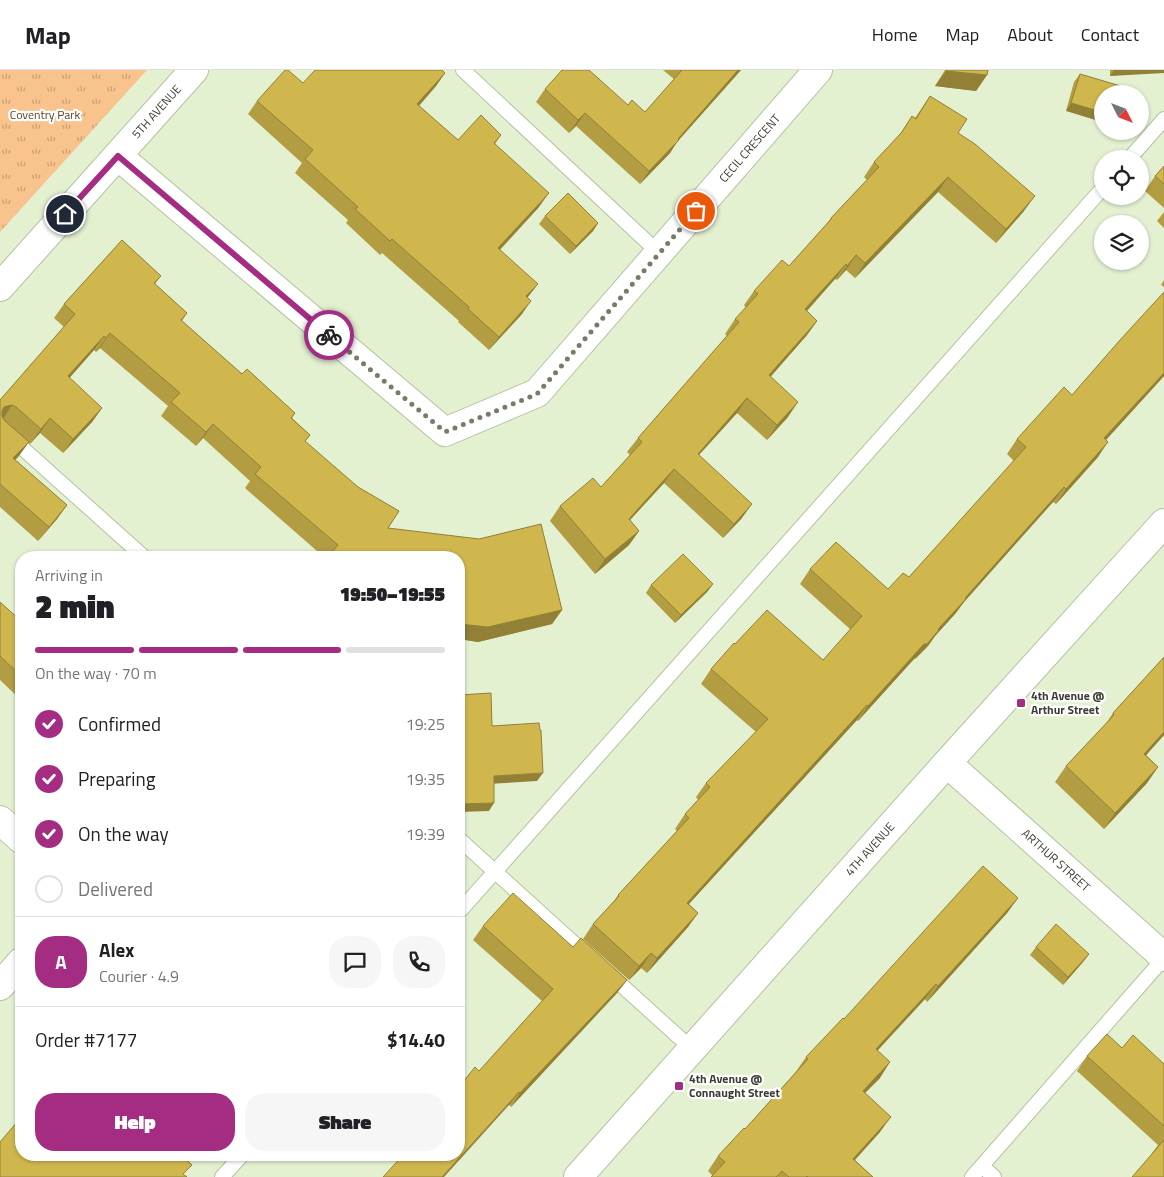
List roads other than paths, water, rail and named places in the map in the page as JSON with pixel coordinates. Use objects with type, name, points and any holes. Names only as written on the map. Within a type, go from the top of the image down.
[{"type":"street","name":"5TH AVENUE","points":[[0,288],[194,70]]},
{"type":"street","name":"CECIL CRESCENT","points":[[118,156],[445,432],[537,394],[818,70]]},
{"type":"street","name":"4TH AVENUE","points":[[584,1175],[692,1049],[1164,523]]},
{"type":"street","name":"ARTHUR STREET","points":[[947,763],[1164,958]]},
{"type":"street","points":[[0,820],[15,834]]},
{"type":"street","points":[[0,986],[15,969]]},
{"type":"lane","points":[[463,70],[659,254]]},
{"type":"lane","points":[[1137,150],[1164,119]]},
{"type":"lane","points":[[465,905],[1094,197]]},
{"type":"lane","points":[[0,428],[137,551]]},
{"type":"lane","points":[[465,844],[692,1049]]},
{"type":"lane","points":[[972,1177],[1164,958]]},
{"type":"lane","points":[[222,1177],[237,1161]]},
{"type":"lane","points":[[982,1166],[994,1177]]},
{"type":"place","name":"4th Avenue @ Arthur Street","points":[[1021,703]]},
{"type":"place","name":"4th Avenue @ Connaught Street","points":[[679,1086]]},
{"type":"park label","name":"Coventry Park","points":[[45,115]]}]
